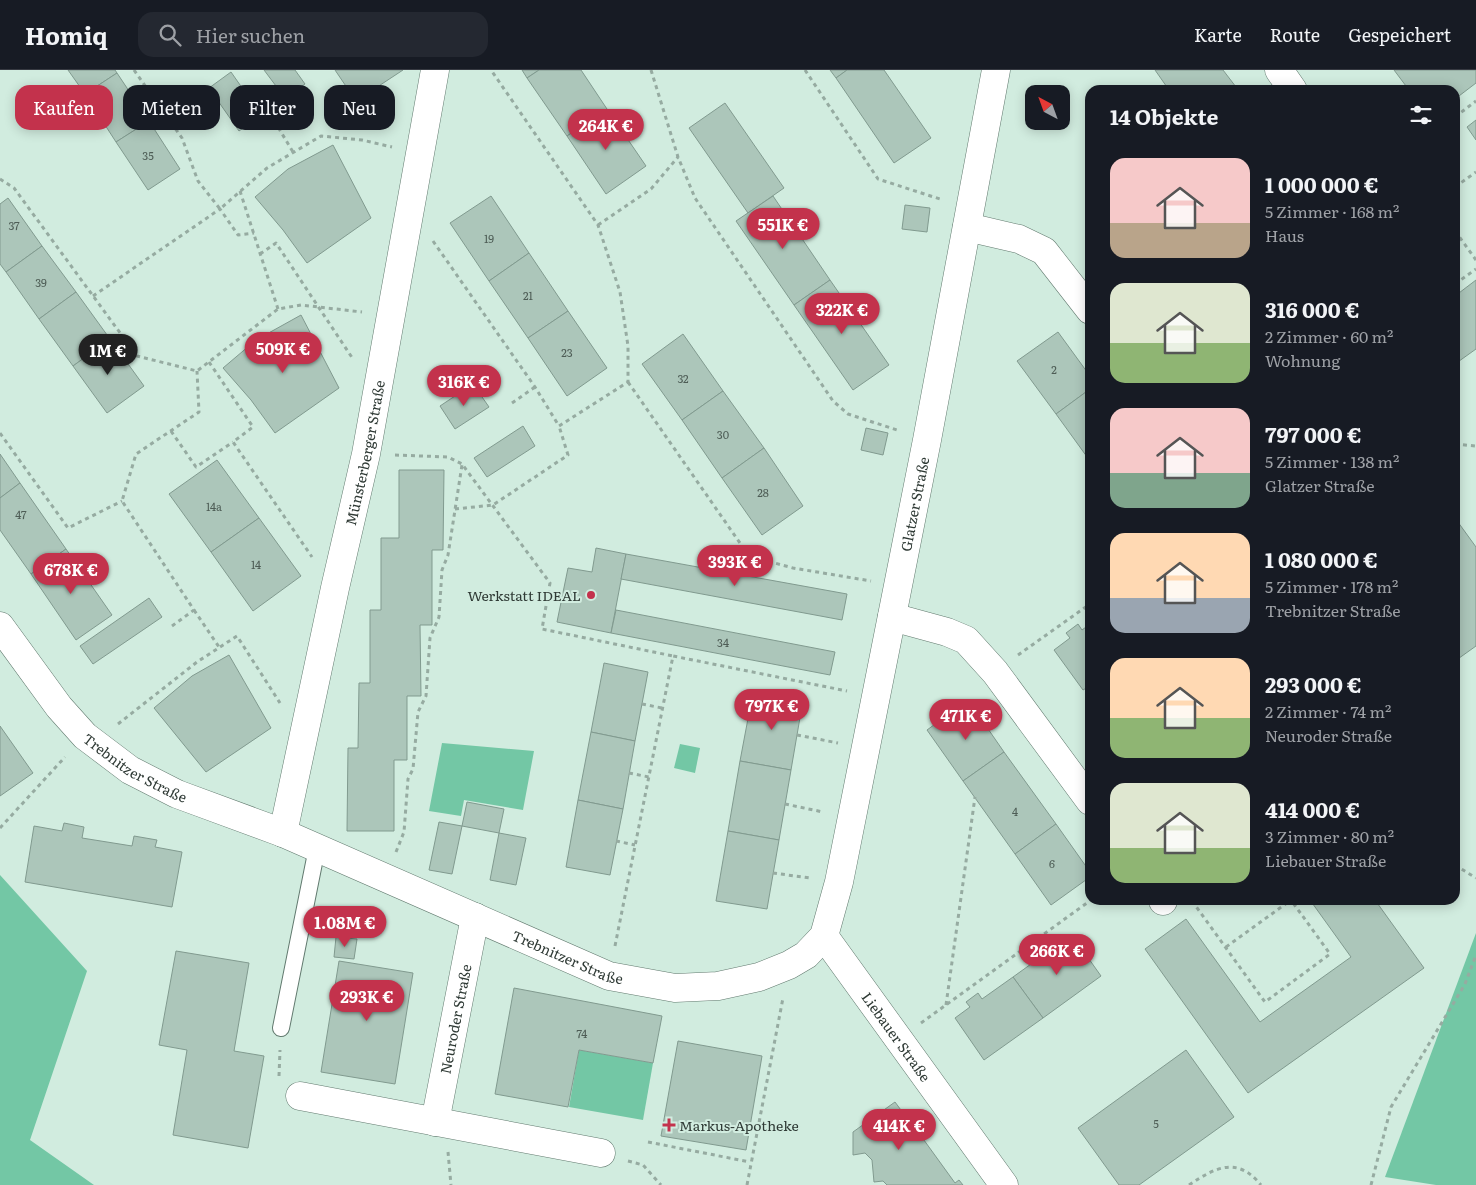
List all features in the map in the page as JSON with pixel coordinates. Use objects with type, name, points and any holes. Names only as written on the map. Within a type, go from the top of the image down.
[{"type":"street","name":"Münsterberger Straße","points":[[283,833],[335,588],[366,454],[412,209],[435,70]]},
{"type":"street","name":"Glatzer Straße","points":[[824,936],[839,882],[866,748],[927,440],[996,70]]},
{"type":"street","points":[[1279,70],[1290,85]]},
{"type":"street","points":[[969,218],[1044,251],[1085,304]]},
{"type":"street","points":[[892,617],[947,632],[966,640],[995,672],[1085,794]]},
{"type":"street","name":"Trebnitzer Straße","points":[[0,626],[59,708],[89,739],[130,770],[177,794],[283,833],[609,976],[675,988],[718,986],[759,977],[789,965],[806,955],[824,936]]},
{"type":"street","name":"Neuroder Straße","points":[[436,1122],[475,917]]},
{"type":"street","name":"Liebauer Straße","points":[[824,936],[1004,1185]]},
{"type":"street","points":[[300,1096],[602,1153]]},
{"type":"lane","points":[[281,1028],[316,848]]},
{"type":"path","points":[[134,70],[182,138],[198,181],[238,236],[254,232]]},
{"type":"path","points":[[490,70],[598,225],[620,292],[628,346],[628,382],[749,556],[793,568],[898,586]]},
{"type":"path","points":[[651,70],[678,157],[694,198],[833,401],[848,414],[927,440]]},
{"type":"path","points":[[805,70],[878,179],[969,218]]},
{"type":"path","points":[[1460,113],[1476,101]]},
{"type":"path","points":[[280,130],[293,152]]},
{"type":"path","points":[[93,296],[220,209],[267,168],[321,136],[362,140],[421,154]]},
{"type":"path","points":[[598,225],[651,189],[678,157]]},
{"type":"path","points":[[1460,183],[1476,172]]},
{"type":"path","points":[[0,179],[14,188],[137,356],[197,372]]},
{"type":"path","points":[[240,191],[278,310]]},
{"type":"path","points":[[412,209],[535,387],[559,426],[568,456],[493,506],[455,509]]},
{"type":"path","points":[[1460,238],[1476,260]]},
{"type":"path","points":[[260,254],[276,243],[377,395]]},
{"type":"path","points":[[1460,280],[1476,269]]},
{"type":"path","points":[[197,372],[278,310],[301,305],[391,316]]},
{"type":"path","points":[[171,431],[196,467],[253,427],[209,362]]},
{"type":"path","points":[[0,433],[68,528],[122,502],[136,454],[199,412],[197,372]]},
{"type":"path","points":[[559,426],[628,382]]},
{"type":"path","points":[[512,403],[535,387]]},
{"type":"path","points":[[233,442],[267,494],[335,588]]},
{"type":"path","points":[[1460,444],[1476,446]]},
{"type":"path","points":[[366,454],[448,457],[462,464],[550,583],[542,629],[876,696]]},
{"type":"path","points":[[386,878],[404,832],[408,779],[413,769],[418,712],[426,696],[430,638],[439,617],[442,570],[448,554],[462,464]]},
{"type":"path","points":[[122,502],[219,648]]},
{"type":"path","points":[[995,672],[1085,608]]},
{"type":"path","points":[[172,626],[194,610]]},
{"type":"path","points":[[0,828],[89,739],[237,636],[304,740]]},
{"type":"path","points":[[609,976],[673,656]]},
{"type":"path","points":[[642,704],[662,708]]},
{"type":"path","points":[[797,735],[866,748]]},
{"type":"path","points":[[629,773],[649,777]]},
{"type":"path","points":[[946,1006],[975,797]]},
{"type":"path","points":[[785,804],[852,818]]},
{"type":"path","points":[[616,841],[635,844]]},
{"type":"path","points":[[1460,868],[1476,878]]},
{"type":"path","points":[[773,873],[839,882]]},
{"type":"path","points":[[898,1039],[1085,904]]},
{"type":"path","points":[[1196,905],[1265,1002],[1330,954],[1295,905]]},
{"type":"path","points":[[1226,947],[1284,905]]},
{"type":"path","points":[[1371,1185],[1391,1107],[1465,984],[1476,955]]},
{"type":"path","points":[[747,1185],[789,965]]},
{"type":"path","points":[[281,1028],[278,1089],[300,1096]]},
{"type":"path","points":[[648,1142],[750,1162]]},
{"type":"path","points":[[602,1153],[643,1165],[661,1185]]},
{"type":"path","points":[[1189,1185],[1215,1169],[1227,1165],[1252,1174],[1262,1185]]},
{"type":"green space","points":[[442,743],[534,751],[523,810],[464,800],[461,816],[429,811]]},
{"type":"green space","points":[[680,744],[700,748],[695,773],[674,768]]},
{"type":"green space","points":[[0,875],[87,971],[30,1140],[94,1185],[0,1185]]},
{"type":"green space","points":[[1476,933],[1476,1185],[1436,1185],[1385,1177]]},
{"type":"green space","points":[[579,1050],[653,1063],[643,1120],[569,1107]]},
{"type":"building","points":[[68,70],[115,70],[117,73],[99,85],[79,85]]},
{"type":"building","points":[[264,70],[295,70],[305,84],[304,85],[275,85]]},
{"type":"building","points":[[335,70],[403,70],[380,85],[345,85]]},
{"type":"building","points":[[522,70],[539,70],[527,78]]},
{"type":"building","points":[[539,70],[581,70],[607,109],[567,136],[527,78]]},
{"type":"building","points":[[830,70],[847,70],[836,78]]},
{"type":"building","points":[[847,70],[884,70],[931,138],[894,163],[836,78]]},
{"type":"building","points":[[1155,70],[1223,70],[1234,85],[1166,85]]},
{"type":"building","points":[[1394,70],[1476,70],[1476,83],[1460,95],[1460,85],[1405,85]]},
{"type":"building","points":[[231,72],[240,85],[230,85],[230,118],[220,104],[220,85],[213,85]]},
{"type":"building","points":[[117,73],[125,85],[123,85],[123,130],[135,130],[116,142],[108,130],[113,130],[113,85],[99,85]]},
{"type":"building","points":[[725,103],[784,188],[748,213],[689,128]]},
{"type":"building","points":[[607,109],[646,166],[606,194],[567,136]]},
{"type":"building","points":[[1476,120],[1476,140],[1467,127]]},
{"type":"building","points":[[135,130],[155,130],[180,169],[148,190],[116,142]]},
{"type":"building","points":[[333,145],[371,218],[307,263],[283,230],[255,197],[288,169]]},
{"type":"building","points":[[491,196],[529,253],[489,281],[450,223]]},
{"type":"building","points":[[773,196],[830,280],[794,305],[736,221]]},
{"type":"building","points":[[8,198],[42,246],[6,272],[0,264],[0,204]]},
{"type":"building","points":[[905,205],[930,208],[927,232],[902,229]]},
{"type":"building","points":[[42,246],[76,292],[39,319],[6,272]]},
{"type":"building","points":[[529,253],[568,311],[528,338],[489,281]]},
{"type":"building","points":[[830,280],[889,365],[853,390],[794,305]]},
{"type":"building","points":[[1476,280],[1476,349],[1460,360],[1460,292]]},
{"type":"building","points":[[76,292],[110,339],[73,366],[39,319]]},
{"type":"building","points":[[568,311],[607,368],[567,396],[528,338]]},
{"type":"building","points":[[301,315],[339,388],[275,433],[251,400],[223,368],[256,340]]},
{"type":"building","points":[[1058,332],[1085,369],[1085,393],[1056,414],[1017,361]]},
{"type":"building","points":[[683,334],[723,391],[682,420],[642,364]]},
{"type":"building","points":[[110,339],[144,386],[107,413],[73,366]]},
{"type":"building","points":[[473,384],[489,407],[455,429],[440,406]]},
{"type":"building","points":[[723,391],[764,448],[722,478],[682,420]]},
{"type":"building","points":[[1085,393],[1085,454],[1056,414]]},
{"type":"building","points":[[523,426],[535,446],[487,477],[474,458]]},
{"type":"building","points":[[866,428],[888,433],[883,455],[861,450]]},
{"type":"building","points":[[764,448],[803,506],[762,535],[722,478]]},
{"type":"building","points":[[0,454],[20,483],[0,498]]},
{"type":"building","points":[[217,460],[259,518],[211,552],[169,494]]},
{"type":"building","points":[[399,470],[444,470],[443,550],[432,550],[432,625],[420,625],[421,696],[407,696],[407,760],[394,760],[394,831],[347,831],[348,748],[358,748],[359,683],[370,683],[370,610],[381,610],[381,538],[399,538]]},
{"type":"building","points":[[20,483],[66,549],[31,574],[0,530],[0,498]]},
{"type":"building","points":[[259,518],[301,576],[253,611],[211,552]]},
{"type":"building","points":[[1460,525],[1476,547],[1476,646],[1460,657]]},
{"type":"building","name":"Werkstatt IDEAL","points":[[596,548],[626,554],[611,633],[557,622],[568,568],[592,572]]},
{"type":"building","points":[[66,549],[112,615],[76,640],[31,574]]},
{"type":"building","points":[[626,554],[847,594],[842,620],[621,579]]},
{"type":"building","points":[[149,598],[162,617],[93,664],[80,646]]},
{"type":"building","points":[[616,610],[835,652],[830,675],[611,633]]},
{"type":"building","points":[[1078,624],[1082,630],[1085,628],[1085,689],[1083,690],[1054,650],[1070,638],[1066,633]]},
{"type":"building","points":[[229,655],[271,728],[206,772],[154,708],[192,676]]},
{"type":"building","points":[[604,663],[648,672],[635,741],[591,732]]},
{"type":"building","points":[[753,692],[803,700],[791,770],[740,761]]},
{"type":"building","points":[[968,700],[1004,752],[963,781],[927,730]]},
{"type":"building","points":[[0,726],[33,773],[0,796]]},
{"type":"building","points":[[591,732],[635,741],[623,809],[578,800]]},
{"type":"building","points":[[1004,752],[1056,824],[1015,854],[963,781]]},
{"type":"building","points":[[740,761],[791,770],[779,840],[728,831]]},
{"type":"building","points":[[578,800],[623,809],[610,875],[566,867]]},
{"type":"building","points":[[467,802],[504,809],[499,833],[462,826]]},
{"type":"building","points":[[439,822],[462,826],[452,874],[429,870]]},
{"type":"building","points":[[64,823],[84,827],[82,838],[132,846],[134,836],[157,840],[155,847],[182,852],[172,907],[25,882],[34,826],[62,831]]},
{"type":"building","points":[[1056,824],[1085,865],[1085,881],[1051,905],[1015,854]]},
{"type":"building","points":[[728,831],[779,840],[767,909],[716,901]]},
{"type":"building","points":[[499,833],[526,838],[516,885],[490,880]]},
{"type":"building","points":[[1314,905],[1379,905],[1424,968],[1248,1093],[1145,949],[1186,919],[1260,1022],[1351,957]]},
{"type":"building","points":[[1072,935],[1101,976],[1043,1018],[1013,977],[1045,954],[1041,948],[1053,940],[1057,945]]},
{"type":"building","points":[[336,937],[357,939],[354,959],[334,957]]},
{"type":"building","points":[[176,951],[249,963],[234,1051],[264,1056],[248,1148],[173,1135],[187,1050],[159,1045]]},
{"type":"building","points":[[339,961],[413,973],[395,1084],[321,1072]]},
{"type":"building","points":[[1013,977],[1043,1018],[984,1060],[955,1018],[970,1007],[966,1002],[978,993],[982,999]]},
{"type":"building","points":[[514,988],[662,1016],[653,1063],[579,1050],[568,1107],[495,1094]]},
{"type":"building","points":[[678,1041],[762,1056],[746,1150],[661,1136]]},
{"type":"building","points":[[1186,1050],[1234,1117],[1139,1185],[1119,1185],[1078,1128]]},
{"type":"building","points":[[895,1102],[912,1125],[919,1121],[926,1132],[921,1136],[955,1183],[959,1180],[963,1185],[887,1185],[883,1181],[874,1182],[872,1160],[865,1153],[853,1155],[853,1132]]},
{"type":"place","name":"Werkstatt IDEAL","points":[[591,595]]},
{"type":"place","name":"Markus-Apotheke","points":[[669,1125]]}]
